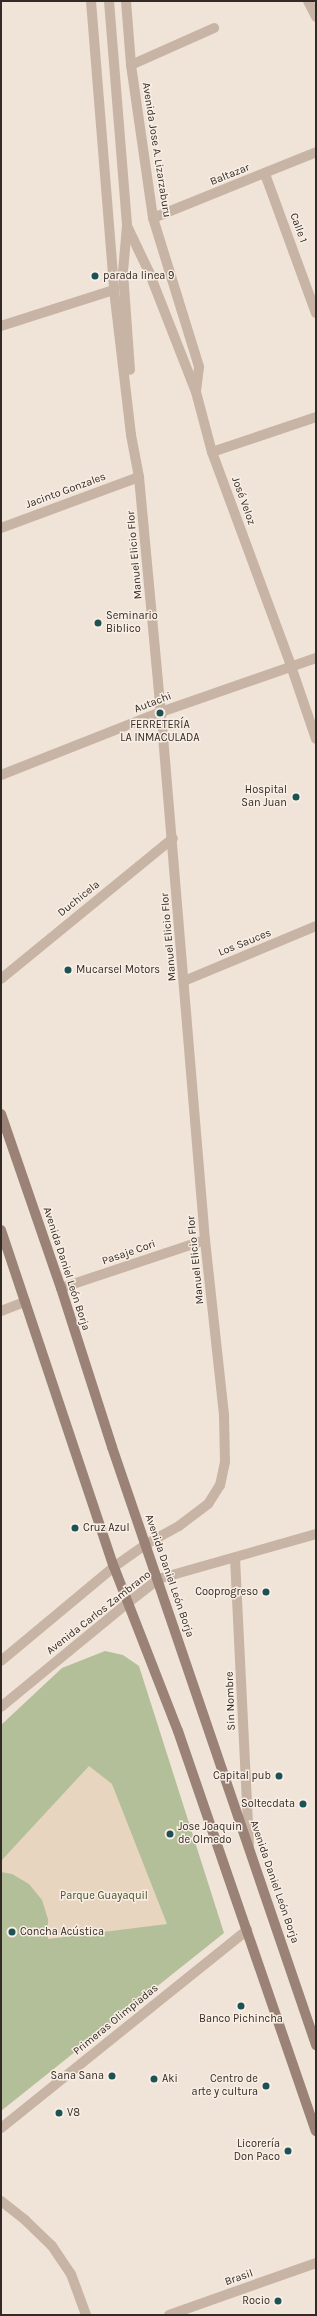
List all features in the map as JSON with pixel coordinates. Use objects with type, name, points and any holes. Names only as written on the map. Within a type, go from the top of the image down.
[{"type":"main road","name":"Avenida Daniel León Borja","points":[[1,1114],[61,1288],[145,1545],[249,1844],[316,2045]]},
{"type":"main road","points":[[1,1230],[114,1567],[129,1602],[178,1731],[316,2131]]},
{"type":"street","points":[[1,326],[114,290],[91,1]]},
{"type":"street","points":[[109,1],[127,226],[123,272],[132,398],[131,435]]},
{"type":"street","name":"Avenida Jose A. Lizarzaburu","points":[[126,1],[131,64],[153,218],[199,367],[196,392]]},
{"type":"street","points":[[308,1],[316,16]]},
{"type":"street","points":[[131,64],[214,28]]},
{"type":"street","name":"Baltazar","points":[[153,218],[265,174],[316,152]]},
{"type":"street","name":"Calle 1","points":[[265,174],[316,313]]},
{"type":"street","name":"José Veloz","points":[[127,226],[149,272],[196,392],[212,452],[291,666],[316,739]]},
{"type":"street","name":"Manuel Elicio Flor","points":[[114,290],[131,435],[139,477],[172,838],[205,1240],[224,1415],[225,1462],[220,1485],[208,1504],[179,1526],[145,1545]]},
{"type":"street","points":[[212,452],[316,417]]},
{"type":"street","name":"Jacinto Gonzales","points":[[1,528],[139,477]]},
{"type":"street","name":"Autachi","points":[[1,775],[161,712],[316,658]]},
{"type":"street","name":"Duchicela","points":[[1,979],[172,838]]},
{"type":"street","name":"Los Sauces","points":[[184,981],[316,926]]},
{"type":"street","name":"Pasaje Cori","points":[[61,1288],[205,1240]]},
{"type":"street","points":[[1,1311],[25,1302]]},
{"type":"street","name":"Avenida Carlos Zambrano","points":[[1,1707],[158,1579],[316,1534]]},
{"type":"street","points":[[1,1661],[114,1567],[145,1545]]},
{"type":"street","name":"Sin Nombre","points":[[235,1558],[249,1844]]},
{"type":"street","name":"Primeras Olimpiadas","points":[[1,2128],[247,1930]]},
{"type":"street","points":[[1,2201],[25,2220],[52,2246],[71,2274],[86,2315]]},
{"type":"street","name":"Brasil","points":[[169,2315],[316,2263]]},
{"type":"green space","name":"Parque Guayaquil","points":[[105,1651],[123,1655],[139,1666],[224,1933],[1,2111],[1,1725],[62,1668]]},
{"type":"shaded area","points":[[89,1766],[112,1784],[167,1924],[48,1939],[48,1919],[42,1900],[29,1884],[12,1874],[1,1872],[1,1861]]},
{"type":"place","name":"parada linea 9","points":[[95,276]]},
{"type":"place","name":"Seminario Biblico","points":[[98,623]]},
{"type":"place","name":"FERRETERÍA LA INMACULADA","points":[[160,713]]},
{"type":"place","name":"Hospital San Juan","points":[[296,797]]},
{"type":"place","name":"Mucarsel Motors","points":[[68,970]]},
{"type":"place","name":"Cruz Azul","points":[[75,1528]]},
{"type":"place","name":"Cooprogreso","points":[[266,1592]]},
{"type":"place","name":"Capital pub","points":[[279,1776]]},
{"type":"place","name":"Soltecdata","points":[[303,1804]]},
{"type":"place","name":"Jose Joaquin de Olmedo","points":[[170,1834]]},
{"type":"place","name":"Concha Acústica","points":[[12,1932]]},
{"type":"place","name":"Banco Pichincha","points":[[241,2006]]},
{"type":"place","name":"Sana Sana","points":[[112,2076]]},
{"type":"place","name":"Aki","points":[[154,2079]]},
{"type":"place","name":"Centro de arte y cultura","points":[[266,2086]]},
{"type":"place","name":"V8","points":[[59,2113]]},
{"type":"place","name":"Licorería Don Paco","points":[[288,2151]]},
{"type":"place","name":"Rocio","points":[[278,2301]]}]
